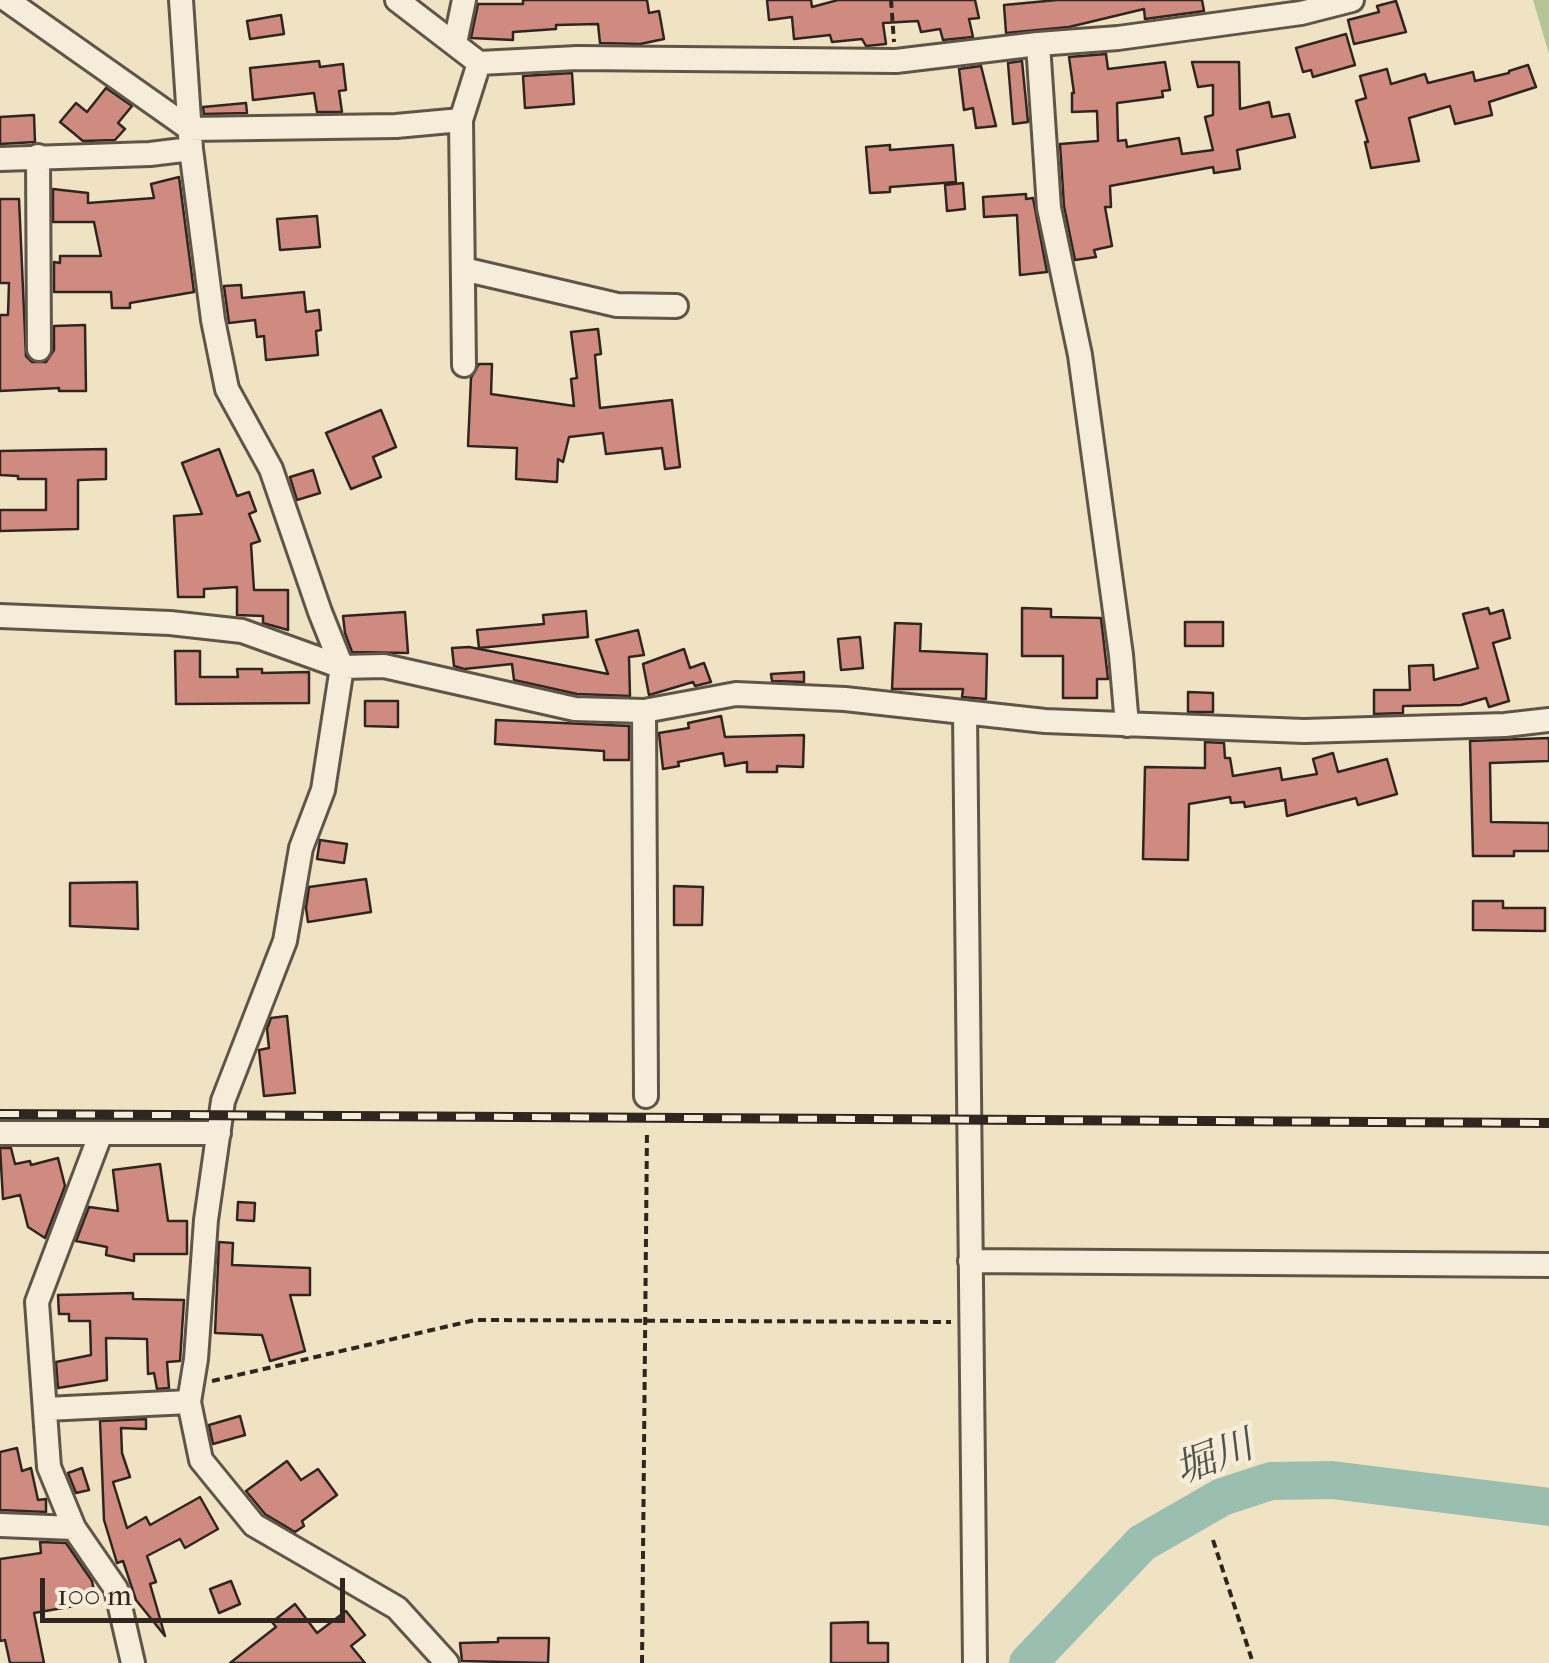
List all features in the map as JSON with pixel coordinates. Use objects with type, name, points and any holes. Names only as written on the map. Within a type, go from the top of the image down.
[{"type":"street","points":[[7,0],[190,139]]},
{"type":"street","points":[[181,0],[190,139],[213,320],[227,389],[271,469],[342,667],[323,790],[301,848],[285,942],[223,1101],[206,1220],[190,1394],[202,1460],[254,1526],[397,1608],[447,1663]]},
{"type":"street","points":[[397,0],[479,63],[578,58],[896,61],[1118,38],[1301,13],[1352,0]]},
{"type":"street","points":[[454,44],[464,0]]},
{"type":"street","points":[[1038,44],[1048,208],[1080,356],[1122,655],[1127,726]]},
{"type":"street","points":[[464,365],[462,120],[479,63]]},
{"type":"street","points":[[0,159],[150,154],[190,139],[462,120]]},
{"type":"street","points":[[38,156],[39,349]]},
{"type":"street","points":[[463,270],[617,306],[676,306]]},
{"type":"street","points":[[0,616],[170,623],[242,631],[342,667],[384,666],[576,709],[644,711],[736,694],[1127,726],[1304,731],[1505,725],[1549,720]]},
{"type":"street","points":[[644,711],[646,1096]]},
{"type":"street","points":[[965,712],[975,1663]]},
{"type":"street","points":[[0,1133],[218,1133]]},
{"type":"street","points":[[101,1133],[37,1302],[49,1466],[74,1528],[116,1589],[133,1663]]},
{"type":"street","points":[[970,1261],[1549,1264]]},
{"type":"street","points":[[46,1409],[190,1394]]},
{"type":"street","points":[[0,1526],[74,1528]]},
{"type":"path","points":[[891,0],[896,61]]},
{"type":"path","points":[[642,1663],[647,1130]]},
{"type":"path","points":[[190,1394],[475,1320],[970,1322]]},
{"type":"path","points":[[1213,1540],[1253,1663]]},
{"type":"green space","points":[[1533,0],[1549,0],[1549,54]]},
{"type":"building","points":[[523,0],[647,0],[649,13],[659,11],[664,39],[640,44],[600,43],[598,24],[513,32],[513,40],[471,38],[478,4],[523,4]]},
{"type":"building","points":[[767,0],[811,0],[812,7],[838,0],[975,0],[979,18],[969,19],[973,37],[943,40],[940,29],[921,32],[918,21],[883,23],[886,44],[866,46],[862,39],[832,42],[830,35],[794,39],[792,17],[769,20]]},
{"type":"building","points":[[1057,0],[1202,0],[1204,11],[1145,19],[1144,9],[1069,27],[1006,33],[1004,5]]},
{"type":"building","points":[[1396,1],[1406,32],[1354,44],[1348,20],[1379,12],[1377,6]]},
{"type":"building","points":[[281,15],[284,34],[250,39],[247,21]]},
{"type":"building","points":[[1346,34],[1355,65],[1313,77],[1311,70],[1303,72],[1296,48]]},
{"type":"building","points":[[1106,54],[1108,69],[1165,62],[1170,90],[1162,91],[1163,97],[1117,103],[1118,141],[1126,140],[1127,147],[1179,138],[1182,154],[1213,150],[1205,117],[1213,115],[1213,85],[1198,87],[1192,62],[1239,62],[1240,109],[1269,102],[1272,117],[1289,114],[1295,137],[1237,150],[1240,169],[1214,173],[1213,167],[1110,186],[1111,207],[1105,207],[1112,246],[1094,250],[1096,257],[1075,260],[1064,206],[1060,144],[1098,141],[1097,111],[1072,112],[1074,93],[1069,57]]},
{"type":"building","points":[[319,61],[320,67],[343,64],[346,90],[339,91],[342,112],[317,112],[314,93],[253,100],[250,68]]},
{"type":"building","points":[[1022,61],[1028,122],[1013,124],[1008,63]]},
{"type":"building","points":[[1528,65],[1536,87],[1489,102],[1492,115],[1455,124],[1450,106],[1409,118],[1419,161],[1371,168],[1356,101],[1366,98],[1360,76],[1387,69],[1391,84],[1425,74],[1428,83],[1473,72],[1475,81]]},
{"type":"building","points":[[981,66],[996,126],[976,128],[973,108],[964,110],[959,69]]},
{"type":"building","points":[[572,73],[574,104],[525,108],[523,76]]},
{"type":"building","points":[[106,88],[132,106],[118,123],[125,129],[115,140],[83,141],[60,122],[76,103],[87,112]]},
{"type":"building","points":[[246,103],[247,113],[204,114],[203,107]]},
{"type":"building","points":[[34,115],[35,142],[0,144],[0,117]]},
{"type":"building","points":[[890,145],[890,150],[953,145],[956,182],[890,187],[890,192],[870,193],[866,147]]},
{"type":"building","points":[[179,177],[194,292],[130,303],[130,308],[112,308],[111,292],[54,292],[54,262],[60,263],[60,256],[101,256],[94,222],[53,222],[53,189],[88,193],[88,203],[154,198],[151,184]]},
{"type":"building","points":[[963,183],[965,209],[947,211],[945,185]]},
{"type":"building","points":[[1026,194],[1026,199],[1033,198],[1047,272],[1020,275],[1017,215],[984,217],[983,197]]},
{"type":"building","points":[[0,199],[19,199],[26,356],[32,362],[46,362],[54,350],[54,326],[85,325],[86,391],[0,391],[0,315],[8,315],[9,283],[0,283]]},
{"type":"building","points":[[317,216],[320,247],[280,250],[277,219]]},
{"type":"building","points":[[241,285],[242,298],[304,292],[306,312],[319,310],[318,355],[266,360],[264,336],[257,337],[255,320],[229,323],[224,286]]},
{"type":"building","points":[[598,329],[601,354],[595,355],[600,408],[672,400],[680,467],[665,469],[662,448],[606,454],[603,433],[569,437],[563,462],[558,459],[557,482],[516,479],[517,448],[468,446],[471,378],[479,364],[492,364],[491,394],[574,406],[571,379],[577,378],[571,332]]},
{"type":"building","points":[[381,410],[396,447],[373,457],[381,477],[351,489],[326,433]]},
{"type":"building","points":[[106,449],[106,479],[78,480],[78,529],[0,531],[0,510],[46,510],[46,479],[0,475],[0,451]]},
{"type":"building","points":[[219,449],[237,496],[249,492],[256,511],[249,514],[260,541],[251,544],[254,590],[288,590],[288,630],[263,623],[263,616],[237,615],[237,587],[204,589],[204,597],[178,597],[174,516],[202,514],[182,463]]},
{"type":"building","points":[[313,470],[320,493],[297,500],[290,477]]},
{"type":"building","points":[[1022,608],[1051,609],[1051,617],[1101,618],[1108,679],[1097,679],[1097,698],[1063,698],[1063,656],[1022,656]]},
{"type":"building","points":[[1488,608],[1490,614],[1503,610],[1510,638],[1493,643],[1509,701],[1489,707],[1486,698],[1461,705],[1403,706],[1403,713],[1374,714],[1374,690],[1410,690],[1409,666],[1433,665],[1434,680],[1478,668],[1463,614]]},
{"type":"building","points":[[586,611],[588,637],[479,648],[477,630],[544,624],[543,615]]},
{"type":"building","points":[[405,612],[408,653],[352,652],[343,616]]},
{"type":"building","points":[[1185,622],[1223,622],[1223,646],[1185,646]]},
{"type":"building","points":[[895,623],[921,624],[920,651],[987,654],[986,699],[962,697],[963,689],[892,689]]},
{"type":"building","points":[[638,630],[644,655],[629,657],[630,696],[577,694],[514,680],[512,664],[464,669],[454,666],[452,648],[469,647],[608,674],[596,640]]},
{"type":"building","points":[[860,637],[863,668],[841,670],[838,639]]},
{"type":"building","points":[[684,649],[690,668],[704,663],[711,682],[695,686],[693,682],[649,695],[643,664]]},
{"type":"building","points":[[175,651],[200,651],[200,677],[238,677],[237,669],[309,672],[309,703],[176,704]]},
{"type":"building","points":[[804,672],[804,682],[772,681],[771,674]]},
{"type":"building","points":[[1188,692],[1213,693],[1213,712],[1188,712]]},
{"type":"building","points":[[365,701],[398,701],[398,727],[365,726]]},
{"type":"building","points":[[721,716],[725,737],[804,735],[803,767],[777,766],[777,772],[747,772],[747,762],[725,766],[723,753],[663,769],[659,733],[689,728],[688,723]]},
{"type":"building","points":[[496,720],[629,726],[629,760],[604,760],[604,751],[495,744]]},
{"type":"building","points":[[1549,738],[1549,761],[1490,763],[1491,822],[1549,823],[1549,851],[1473,856],[1470,741]]},
{"type":"building","points":[[1205,742],[1224,743],[1233,776],[1280,768],[1282,780],[1317,774],[1313,759],[1333,753],[1338,772],[1387,759],[1397,794],[1358,805],[1356,798],[1287,816],[1285,800],[1245,807],[1244,802],[1231,803],[1230,797],[1189,804],[1188,860],[1143,859],[1145,767],[1205,768]]},
{"type":"building","points":[[320,840],[347,844],[344,863],[317,859]]},
{"type":"building","points":[[366,879],[371,912],[308,922],[309,887]]},
{"type":"building","points":[[137,882],[138,929],[70,926],[70,883]]},
{"type":"building","points":[[674,886],[703,887],[702,925],[674,925]]},
{"type":"building","points":[[1473,901],[1503,901],[1503,908],[1545,908],[1545,931],[1473,930]]},
{"type":"building","points":[[287,1016],[295,1093],[264,1096],[259,1050],[269,1048],[267,1029],[271,1018]]},
{"type":"building","points":[[0,1148],[11,1148],[15,1164],[30,1161],[31,1165],[58,1158],[65,1186],[45,1238],[28,1227],[20,1195],[3,1199]]},
{"type":"building","points":[[160,1164],[168,1221],[187,1221],[187,1254],[134,1254],[134,1261],[106,1255],[107,1247],[76,1241],[89,1207],[118,1211],[113,1170]]},
{"type":"building","points":[[238,1202],[255,1203],[254,1221],[237,1220]]},
{"type":"building","points":[[219,1242],[233,1243],[232,1265],[310,1268],[310,1295],[290,1295],[305,1351],[270,1361],[262,1335],[215,1333]]},
{"type":"building","points":[[133,1293],[133,1299],[184,1300],[180,1361],[167,1362],[169,1388],[157,1389],[154,1373],[148,1374],[147,1339],[106,1338],[107,1380],[58,1388],[56,1362],[91,1355],[90,1321],[69,1321],[69,1314],[59,1314],[58,1295]]},
{"type":"building","points":[[240,1416],[245,1435],[213,1444],[209,1425]]},
{"type":"building","points":[[146,1419],[146,1429],[121,1428],[122,1453],[130,1477],[113,1482],[127,1528],[146,1517],[150,1525],[200,1497],[218,1529],[185,1548],[180,1539],[147,1556],[156,1582],[150,1584],[165,1636],[136,1600],[123,1561],[117,1563],[104,1520],[100,1421]]},
{"type":"building","points":[[17,1448],[22,1471],[31,1468],[38,1500],[46,1499],[46,1512],[0,1510],[0,1452]]},
{"type":"building","points":[[287,1461],[301,1480],[318,1469],[337,1495],[302,1521],[304,1526],[295,1532],[265,1514],[246,1491]]},
{"type":"building","points":[[82,1468],[89,1490],[76,1493],[68,1473]]},
{"type":"building","points":[[40,1542],[66,1543],[92,1581],[94,1591],[72,1595],[74,1606],[34,1613],[44,1663],[10,1663],[5,1640],[0,1641],[0,1559],[41,1553]]},
{"type":"building","points":[[231,1581],[240,1604],[219,1613],[210,1589]]},
{"type":"building","points":[[295,1604],[317,1633],[346,1611],[365,1635],[351,1646],[365,1663],[230,1663],[276,1627],[272,1622]]},
{"type":"building","points":[[868,1622],[868,1643],[888,1643],[888,1663],[831,1663],[831,1623]]},
{"type":"building","points":[[498,1638],[549,1638],[548,1663],[462,1661],[460,1643],[498,1642]]},
{"type":"waterway","name":"堀川","points":[[1028,1663],[1142,1543],[1222,1497],[1271,1481],[1332,1480],[1549,1507]]},
{"type":"railway","points":[[0,1114],[1549,1123]]}]
